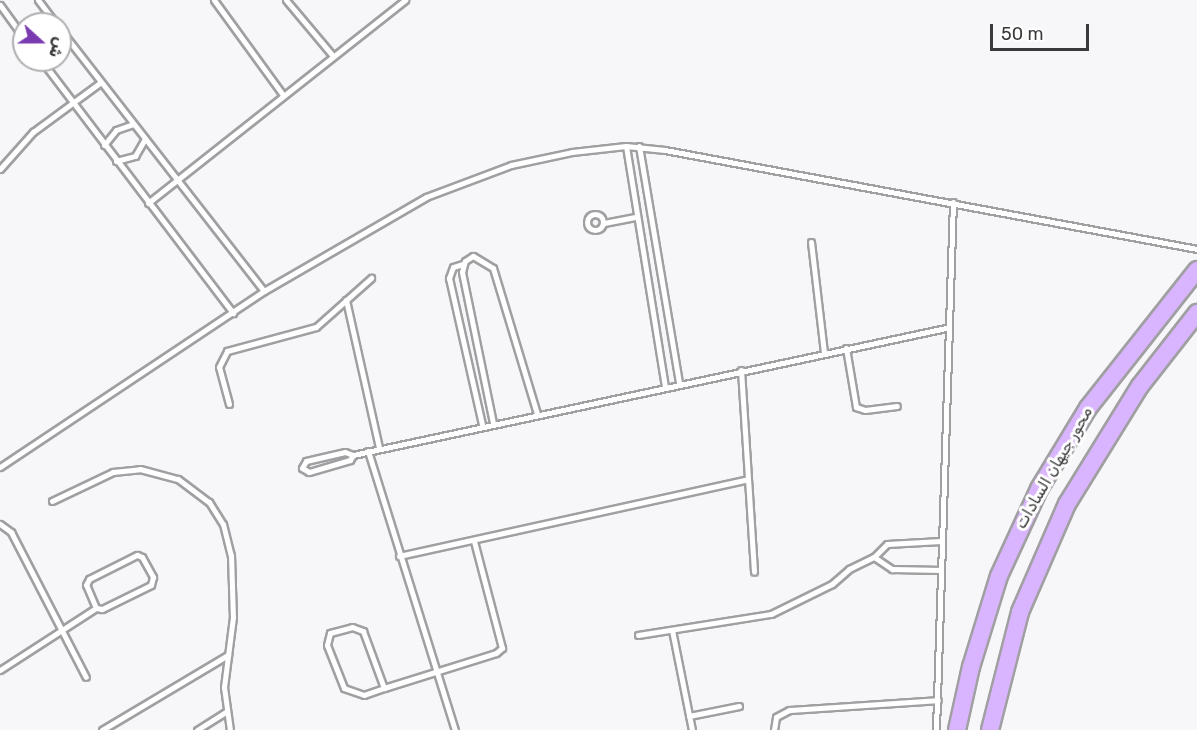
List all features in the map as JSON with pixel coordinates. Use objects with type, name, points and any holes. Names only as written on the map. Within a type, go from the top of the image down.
[{"type":"main road","name":"محور جيهان السادات","points":[[957,730],[971,667],[999,576],[1039,489],[1088,408],[1197,270]]},
{"type":"main road","name":"محور جيهان السادات","points":[[990,730],[1020,612],[1067,504],[1140,386],[1197,313]]},
{"type":"lane","points":[[214,0],[283,95]]},
{"type":"lane","points":[[286,0],[333,56]]},
{"type":"lane","points":[[148,204],[405,0]]},
{"type":"lane","points":[[0,5],[12,22]]},
{"type":"lane","points":[[72,45],[264,291]]},
{"type":"lane","points":[[50,72],[233,313]]},
{"type":"lane","points":[[0,169],[33,132],[101,82]]},
{"type":"lane","points":[[104,145],[116,130],[133,124]]},
{"type":"lane","points":[[116,161],[135,156],[145,139]]},
{"type":"lane","points":[[627,146],[636,217],[665,386]]},
{"type":"lane","points":[[639,146],[680,383]]},
{"type":"lane","points":[[0,467],[264,291],[426,197],[469,178],[572,152],[639,146],[1197,249]]},
{"type":"lane","points":[[936,730],[946,328],[952,202]]},
{"type":"lane","points":[[604,223],[636,217]]},
{"type":"lane","points":[[811,242],[824,353]]},
{"type":"lane","points":[[482,425],[449,274],[456,265],[463,264],[469,258],[478,257],[493,268],[537,414]]},
{"type":"lane","points":[[463,264],[493,423]]},
{"type":"lane","points":[[230,404],[219,367],[227,351],[316,327],[370,278]]},
{"type":"lane","points":[[346,300],[379,448]]},
{"type":"lane","points":[[461,330],[474,327]]},
{"type":"lane","points":[[353,455],[348,451],[306,461],[302,468],[309,472],[347,462],[353,455],[379,448],[946,328]]},
{"type":"lane","points":[[846,348],[855,407],[865,411],[897,405]]},
{"type":"lane","points":[[741,370],[754,572]]},
{"type":"lane","points":[[471,377],[483,374]]},
{"type":"lane","points":[[368,451],[455,730]]},
{"type":"lane","points":[[52,501],[127,469],[166,474],[200,493],[217,513],[230,546],[233,600],[226,712],[230,730]]},
{"type":"lane","points":[[399,556],[748,480]]},
{"type":"lane","points":[[0,524],[11,532],[86,677]]},
{"type":"lane","points":[[384,688],[360,628],[330,633],[327,645],[344,688],[356,696],[384,688],[496,653],[502,648],[474,541]]},
{"type":"lane","points":[[638,635],[771,614],[874,557],[887,544],[941,541]]},
{"type":"lane","points":[[0,670],[96,608],[102,609],[152,585],[153,577],[142,557],[134,556],[89,579],[86,585],[96,608]]},
{"type":"lane","points":[[874,557],[886,568],[941,570]]},
{"type":"lane","points":[[672,630],[692,730]]},
{"type":"lane","points":[[102,730],[228,655]]},
{"type":"lane","points":[[774,730],[776,717],[789,710],[938,700]]},
{"type":"lane","points":[[689,716],[739,706]]},
{"type":"lane","points":[[197,730],[226,712]]}]
